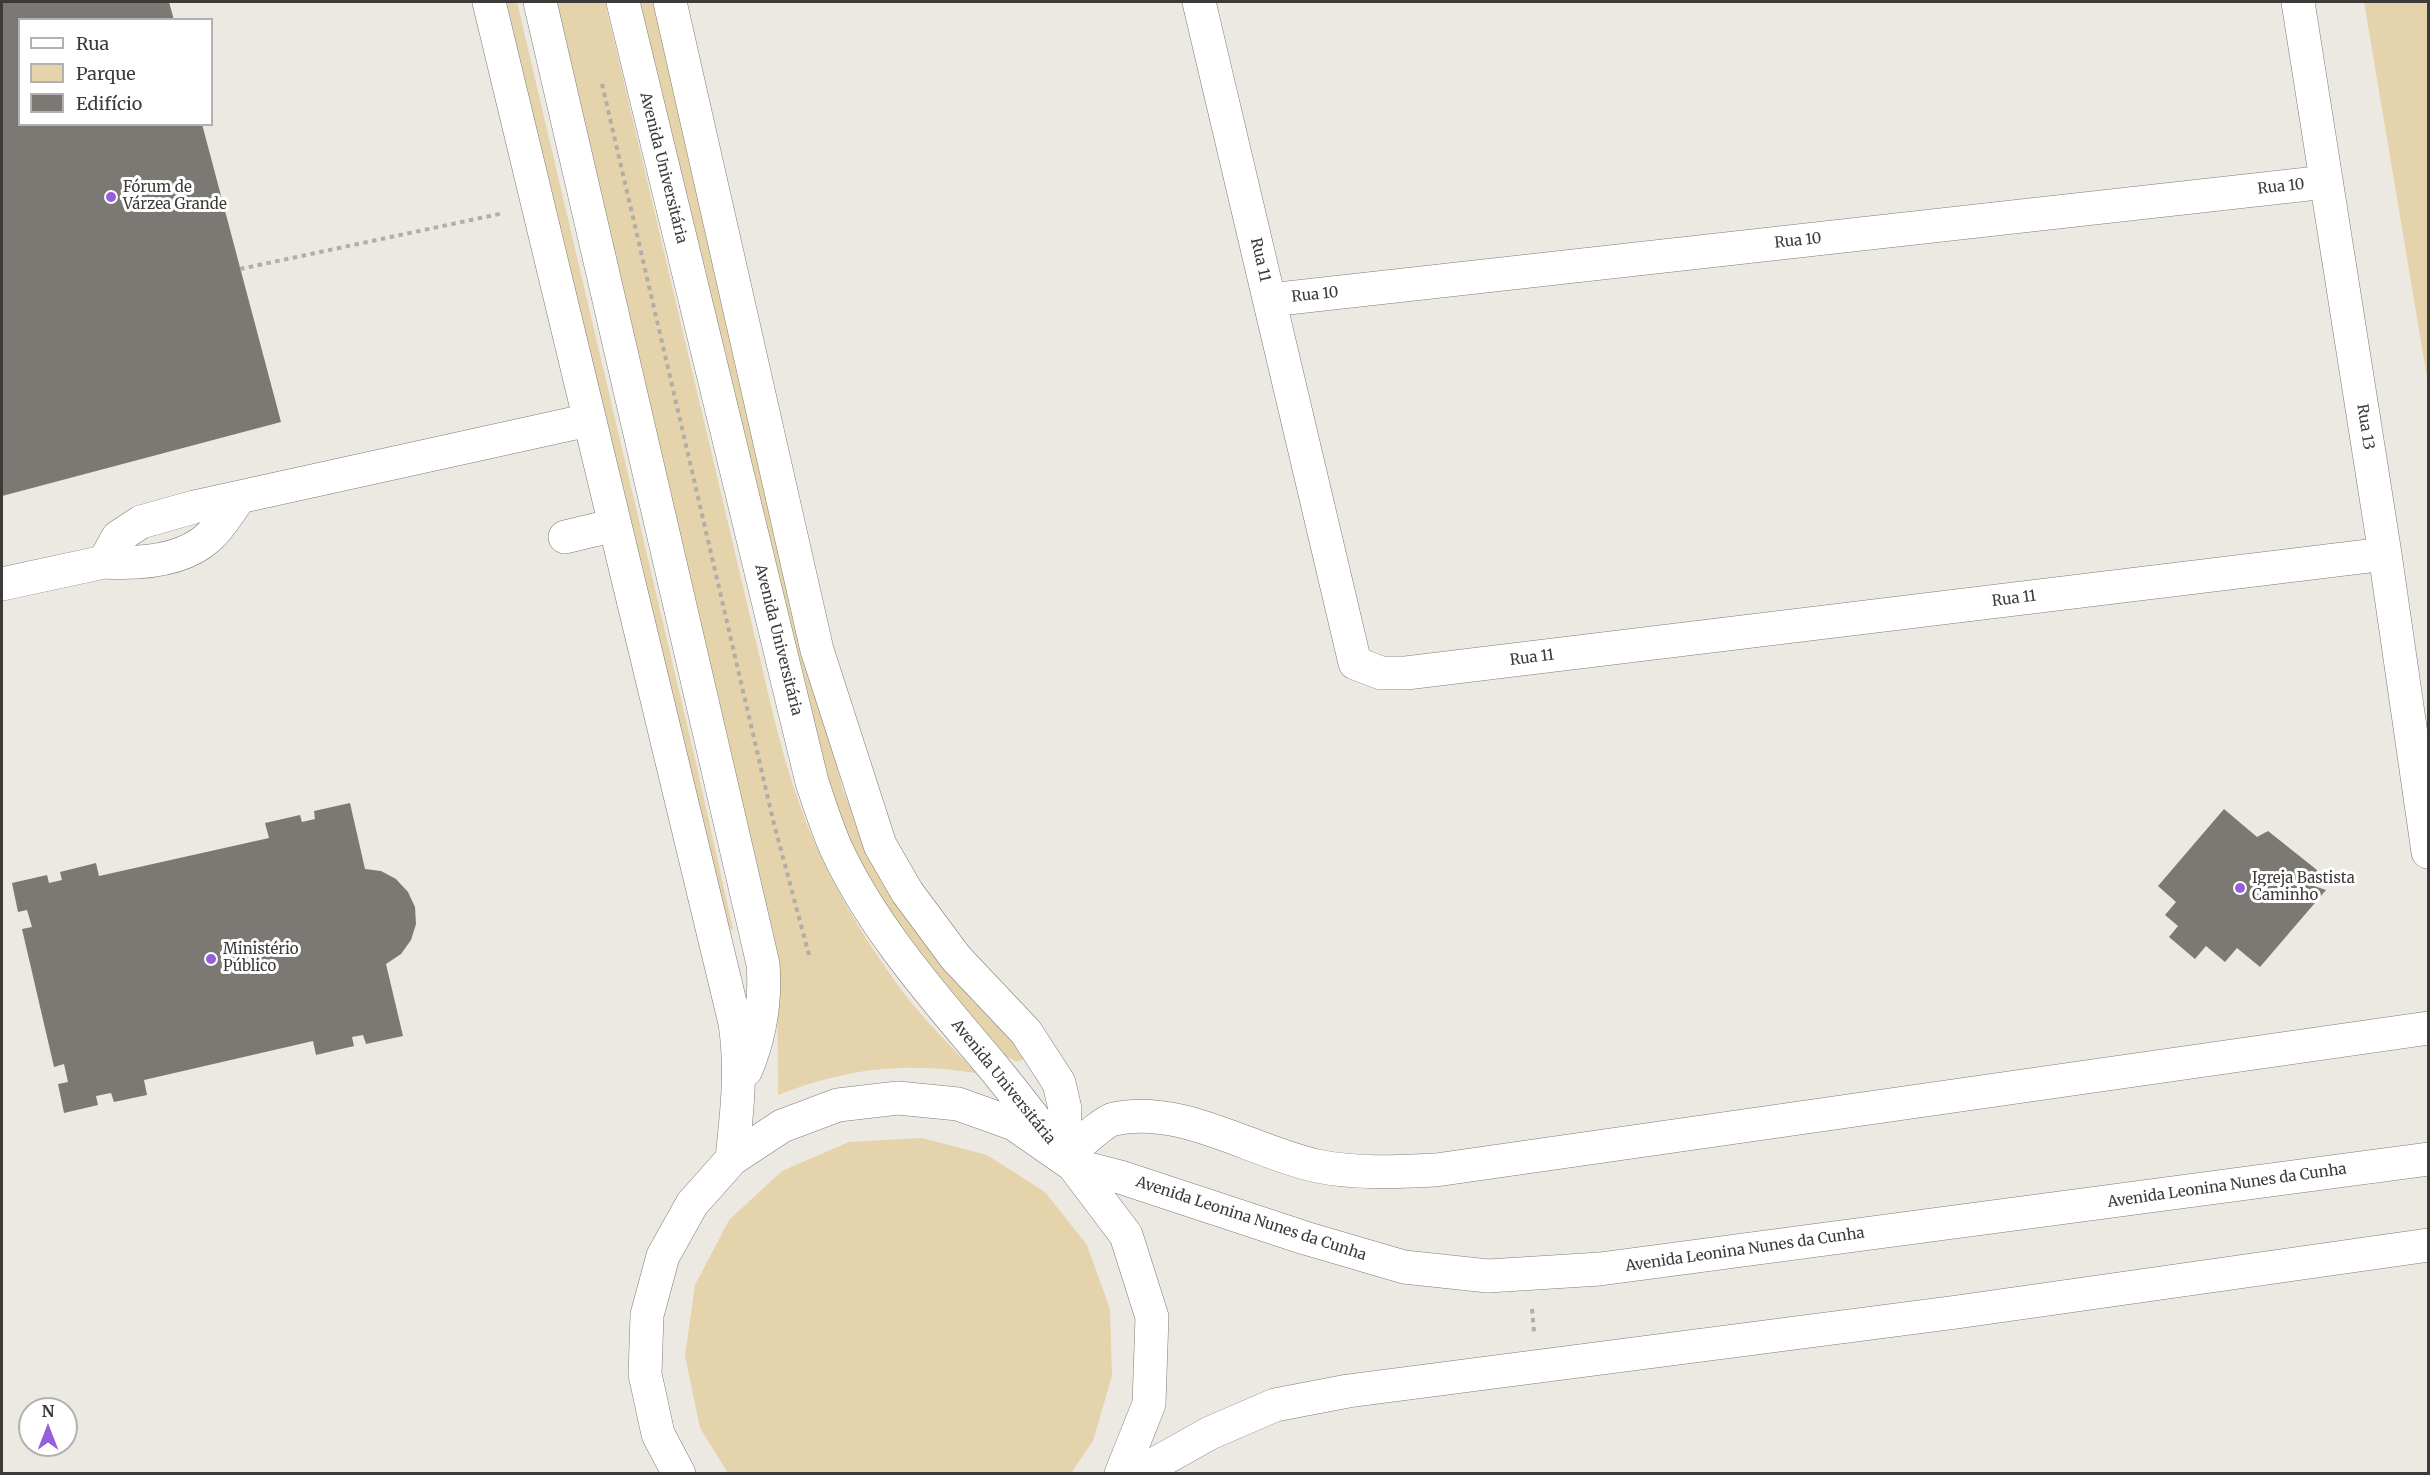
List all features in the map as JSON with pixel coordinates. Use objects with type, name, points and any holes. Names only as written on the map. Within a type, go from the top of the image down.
[{"type":"street","points":[[489,2],[735,1023],[740,1084],[732,1159]]},
{"type":"street","points":[[540,2],[763,964],[765,986],[755,1048],[740,1084]]},
{"type":"street","name":"Avenida Universitária","points":[[623,2],[812,782],[823,815],[836,847],[857,887],[895,944],[942,1008],[996,1070],[1069,1161]]},
{"type":"street","name":"Avenida Universitária","points":[[670,2],[817,650],[880,846],[907,892],[956,958],[1026,1032],[1059,1083],[1065,1109],[1069,1161]]},
{"type":"street","name":"Rua 11","points":[[1199,2],[1355,663],[1381,674],[1406,674],[2385,554]]},
{"type":"street","name":"Rua 13","points":[[2298,2],[2385,554],[2428,852]]},
{"type":"street","name":"Rua 10","points":[[1270,300],[2326,182]]},
{"type":"street","points":[[2,584],[104,562],[118,537],[141,522],[240,497],[589,420]]},
{"type":"street","points":[[565,537],[615,525]]},
{"type":"street","points":[[1069,1161],[1111,1119],[1143,1115],[1177,1120],[1317,1166],[1382,1173],[1436,1170],[2428,1028]]},
{"type":"street","points":[[678,1473],[658,1434],[645,1374],[647,1315],[663,1256],[692,1204],[732,1159],[782,1126],[838,1105],[898,1098],[958,1104],[1014,1124],[1069,1161],[1126,1234],[1152,1317],[1149,1404],[1121,1473]]},
{"type":"street","name":"Avenida Leonina Nunes da Cunha","points":[[1069,1161],[1305,1238],[1404,1267],[1488,1276],[1600,1269],[2428,1159]]},
{"type":"street","points":[[1137,1473],[1210,1433],[1275,1405],[1348,1391],[1957,1312],[2428,1245]]},
{"type":"street","points":[[652,1473],[658,1434]]},
{"type":"path","points":[[602,82],[773,820],[810,955]]},
{"type":"path","points":[[240,269],[538,206]]},
{"type":"path","points":[[1527,1273],[1539,1366]]},
{"type":"green space","points":[[500,2],[517,2],[696,763],[733,929],[717,933]]},
{"type":"green space","points":[[551,2],[605,2],[775,720],[789,773],[810,831],[844,901],[886,968],[936,1031],[976,1073],[924,1068],[876,1070],[828,1079],[778,1095],[777,961]]},
{"type":"green space","points":[[640,2],[656,2],[813,678],[843,790],[864,840],[1025,1050],[1024,1059],[1017,1062],[1005,1056],[902,939],[859,861],[820,766]]},
{"type":"green space","points":[[2364,2],[2428,2],[2428,383]]},
{"type":"green space","points":[[922,1138],[987,1155],[1045,1192],[1087,1245],[1110,1309],[1112,1376],[1093,1441],[1071,1473],[728,1473],[700,1428],[685,1356],[695,1285],[729,1220],[782,1171],[849,1142]]},
{"type":"building","name":"Fórum de Várzea Grande","points":[[2,2],[169,2],[173,18],[18,18],[18,126],[203,126],[281,422],[2,496]]},
{"type":"building","name":"Ministério Público","points":[[350,803],[365,869],[381,871],[396,879],[408,892],[415,907],[416,924],[411,940],[401,954],[386,964],[403,1036],[366,1044],[363,1035],[352,1037],[354,1046],[316,1055],[313,1041],[144,1080],[147,1095],[114,1102],[111,1093],[96,1096],[98,1105],[64,1113],[58,1084],[68,1082],[64,1064],[54,1067],[22,929],[32,927],[27,910],[18,912],[12,883],[47,875],[49,883],[62,880],[60,872],[96,863],[99,876],[269,838],[265,823],[300,815],[302,822],[315,819],[314,811]]},
{"type":"building","name":"Igreja Bastista Caminho","points":[[2224,809],[2257,837],[2268,831],[2317,870],[2311,885],[2326,890],[2260,967],[2237,948],[2225,962],[2206,946],[2195,959],[2169,937],[2178,926],[2165,915],[2176,902],[2158,886]]},
{"type":"place","name":"Fórum de Várzea Grande","points":[[111,197]]},
{"type":"place","name":"Igreja Bastista Caminho","points":[[2240,888]]},
{"type":"place","name":"Ministério Público","points":[[211,959]]}]
